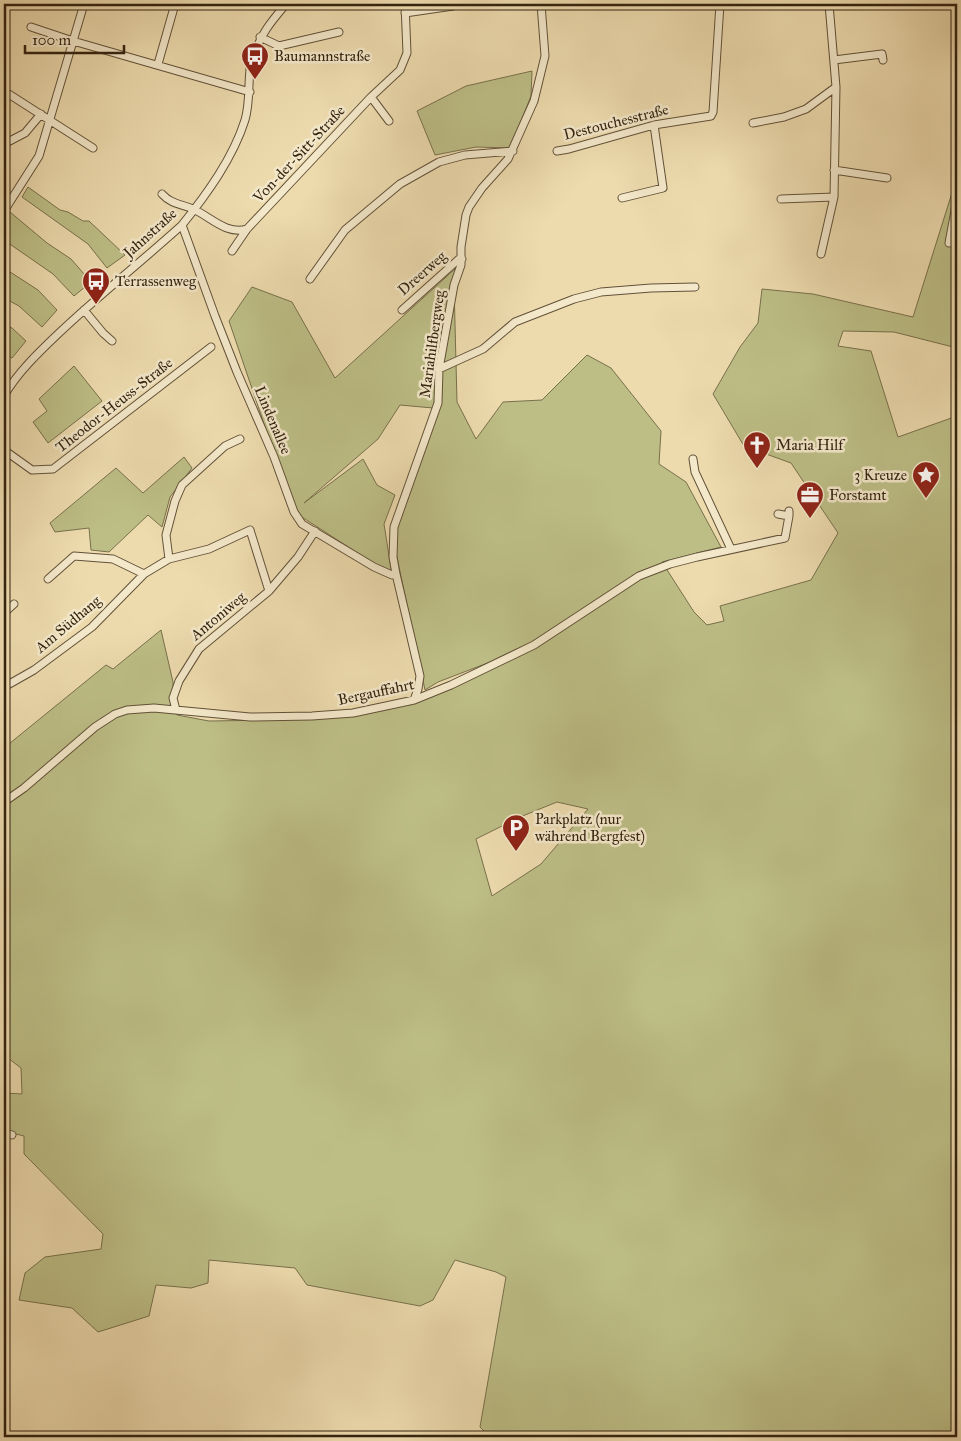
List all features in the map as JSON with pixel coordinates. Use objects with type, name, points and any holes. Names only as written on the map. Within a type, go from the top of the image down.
[{"type":"street","points":[[4,211],[39,156],[84,4]]},
{"type":"street","points":[[158,64],[175,4]]},
{"type":"street","name":"Jahnstraße","points":[[4,396],[40,352],[84,310],[182,225],[194,210],[231,153],[245,118],[250,92],[250,68],[260,38],[268,25],[286,4]]},
{"type":"street","name":"Von-der-Sitt-Straße","points":[[232,251],[247,229],[371,97],[400,70],[407,53],[405,4]]},
{"type":"street","name":"Mariahilfbergweg","points":[[414,700],[420,676],[393,557],[394,527],[438,403],[439,369],[454,285],[461,265],[463,232],[469,207],[489,180],[504,165],[513,151],[534,101],[545,56],[541,4]]},
{"type":"street","name":"Destouchesstraße","points":[[558,151],[654,124],[711,116],[713,112],[720,4]]},
{"type":"street","points":[[821,254],[834,198],[836,87],[829,4]]},
{"type":"street","points":[[405,13],[453,6]]},
{"type":"street","points":[[31,27],[250,92]]},
{"type":"street","points":[[260,38],[278,46],[339,32]]},
{"type":"street","points":[[834,60],[882,54],[883,60]]},
{"type":"street","points":[[753,123],[784,117],[806,109],[836,87]]},
{"type":"street","points":[[4,91],[93,148]]},
{"type":"street","points":[[371,97],[389,121]]},
{"type":"street","points":[[4,144],[25,133],[41,114]]},
{"type":"street","points":[[622,198],[664,188],[654,124]]},
{"type":"street","points":[[310,278],[345,230],[400,184],[439,162],[466,155],[513,151]]},
{"type":"street","points":[[834,170],[887,178]]},
{"type":"street","points":[[162,194],[169,202],[194,210],[220,226],[239,231],[247,229]]},
{"type":"street","points":[[780,199],[834,198]]},
{"type":"street","points":[[950,243],[957,200]]},
{"type":"street","name":"Lindenallee","points":[[182,225],[214,316],[274,457],[294,512],[302,524],[315,532],[374,567],[392,575],[396,574]]},
{"type":"street","name":"Dreerweg","points":[[402,310],[462,258]]},
{"type":"street","points":[[439,369],[484,349],[515,322],[574,299],[600,292],[695,287]]},
{"type":"street","points":[[84,310],[102,333],[112,341]]},
{"type":"street","name":"Theodor-Heuss-Straße","points":[[4,450],[32,470],[53,470],[211,347]]},
{"type":"street","points":[[169,559],[166,535],[175,501],[182,484],[225,446],[240,439]]},
{"type":"street","points":[[693,459],[695,472],[731,549]]},
{"type":"street","name":"Bergauffahrt","points":[[4,802],[24,788],[95,726],[115,714],[127,710],[142,708],[250,717],[312,716],[353,713],[414,700],[451,685],[534,645],[639,576],[670,564],[785,538],[789,513],[778,514]]},
{"type":"street","name":"Am Südhang","points":[[4,687],[34,670],[92,627],[144,574],[169,559],[209,549],[250,530],[269,590]]},
{"type":"street","name":"Antoniweg","points":[[176,710],[173,698],[178,681],[199,649],[282,577],[315,532]]},
{"type":"street","points":[[48,579],[74,556],[113,559],[144,574]]},
{"type":"street","points":[[4,613],[14,604]]},
{"type":"street","points":[[4,661],[4,668]]},
{"type":"street","points":[[4,1133],[12,1135]]},
{"type":"green space","points":[[532,71],[531,96],[510,148],[476,147],[435,155],[417,111],[466,86]]},
{"type":"green space","points":[[956,180],[957,348],[894,332],[843,331],[838,346],[871,351],[898,437],[957,416],[957,1437],[490,1437],[480,1427],[506,1277],[496,1272],[455,1260],[433,1300],[420,1306],[307,1285],[295,1268],[209,1260],[208,1283],[191,1288],[156,1285],[149,1316],[98,1332],[72,1308],[19,1300],[25,1273],[45,1257],[101,1249],[103,1234],[24,1154],[24,1136],[4,1131],[4,1093],[22,1094],[21,1068],[4,1055],[4,748],[106,665],[113,669],[161,630],[173,682],[173,698],[177,715],[209,721],[349,716],[418,702],[524,649],[438,682],[425,690],[391,529],[433,408],[400,405],[378,439],[304,503],[363,459],[377,485],[395,495],[384,524],[392,575],[294,512],[229,321],[252,287],[292,302],[335,378],[456,268],[454,285],[457,402],[476,439],[503,402],[542,400],[587,355],[611,368],[661,431],[659,464],[686,482],[721,547],[662,562],[694,612],[707,625],[724,621],[720,606],[811,580],[838,533],[791,463],[744,446],[713,394],[740,347],[758,323],[762,289],[813,294],[913,317]],"holes":[[[557,802],[588,809],[541,864],[492,896],[476,839],[520,817]]]},
{"type":"green space","points":[[28,187],[60,210],[68,212],[83,221],[89,221],[125,255],[107,268],[88,244],[22,197]]},
{"type":"green space","points":[[10,212],[47,243],[71,259],[91,282],[74,296],[53,274],[4,240],[4,219]]},
{"type":"green space","points":[[4,268],[38,290],[57,310],[42,327],[19,306],[4,298]]},
{"type":"green space","points":[[4,324],[12,328],[26,341],[12,358],[4,354]]},
{"type":"green space","points":[[74,366],[102,401],[48,443],[33,422],[47,411],[39,399]]},
{"type":"green space","points":[[184,457],[192,468],[170,497],[162,527],[148,515],[109,552],[91,550],[89,528],[55,532],[50,523],[116,468],[143,493]]},
{"type":"place","name":"Baumannstraße","points":[[255,80]]},
{"type":"place","name":"Terrassenweg","points":[[96,305]]},
{"type":"place","name":"Maria Hilf","points":[[757,469]]},
{"type":"place","name":"3 Kreuze","points":[[926,499]]},
{"type":"place","name":"Forstamt","points":[[810,519]]},
{"type":"place","name":"Parkplatz (nur während Bergfest)","points":[[516,852]]}]
